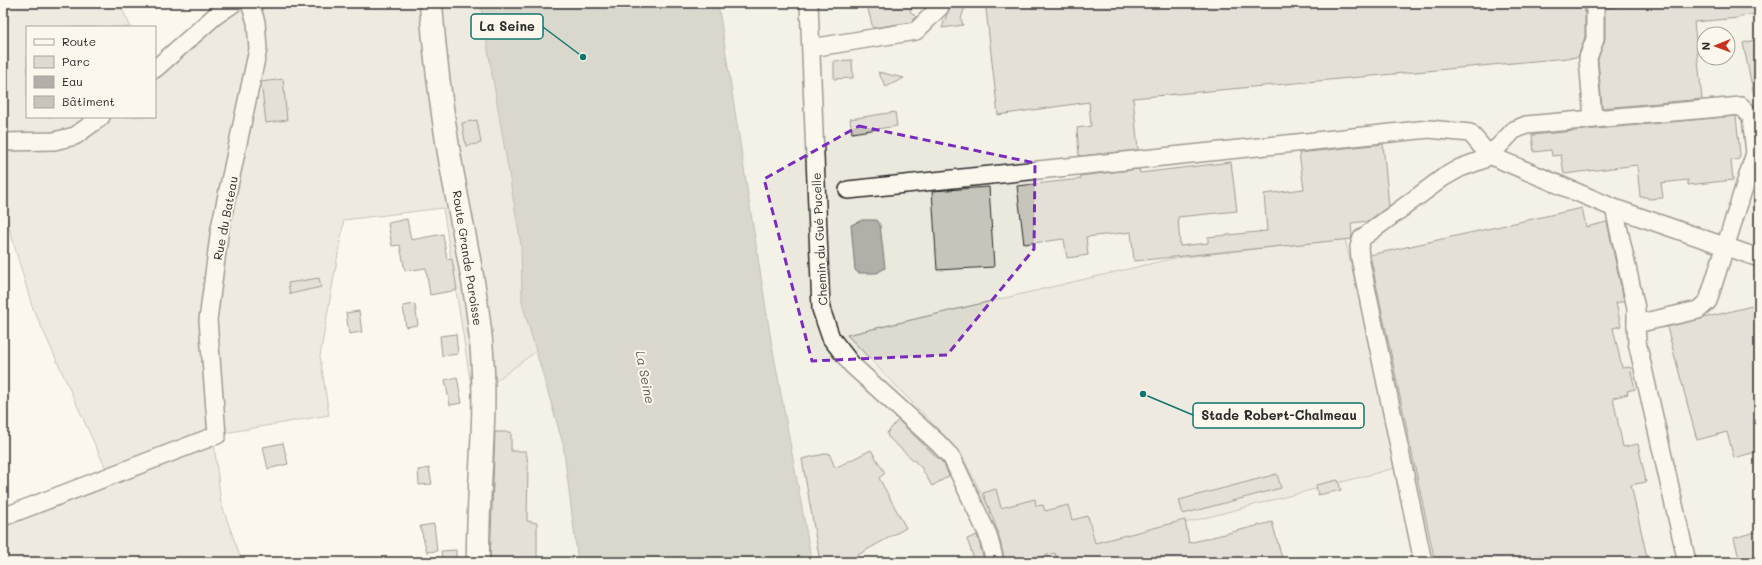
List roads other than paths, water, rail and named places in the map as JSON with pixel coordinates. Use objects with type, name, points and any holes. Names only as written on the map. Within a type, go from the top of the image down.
[{"type":"main road","name":"Route Grande Paroisse","points":[[431,3],[448,142],[475,289],[482,354],[484,411],[477,533],[478,562]]},
{"type":"street","points":[[156,68],[215,16],[234,3]]},
{"type":"street","name":"Rue du Bateau","points":[[3,518],[217,435],[208,320],[220,228],[258,49],[256,22],[250,3]]},
{"type":"street","name":"Chemin du Gué Pucelle","points":[[809,3],[822,309],[831,338],[852,365],[938,443],[952,458],[988,535],[995,562]]},
{"type":"street","points":[[811,48],[916,31],[940,7],[941,3]]},
{"type":"street","points":[[1594,119],[1588,58],[1595,39],[1595,3]]},
{"type":"street","points":[[1423,562],[1360,258],[1359,246],[1362,238],[1444,177],[1460,168],[1482,160],[1514,130],[1526,125],[1741,106],[1751,116],[1755,153],[1753,174],[1725,245],[1708,301],[1698,310],[1636,324]]},
{"type":"street","points":[[3,142],[54,141],[75,136],[100,118]]},
{"type":"street","points":[[848,190],[1429,129],[1470,133],[1489,155],[1614,208],[1725,245],[1759,258]]},
{"type":"street","points":[[1614,208],[1636,308],[1637,342],[1687,562]]},
{"type":"water","points":[[480,3],[718,3],[770,334],[812,562],[578,562],[563,444],[522,303],[521,245]]},
{"type":"water","points":[[862,220],[877,220],[880,225],[885,268],[877,273],[858,273],[855,270],[851,225]]},
{"type":"place","name":"La Seine","points":[[583,57]]},
{"type":"place","name":"Stade Robert-Chalmeau","points":[[1143,394]]}]
